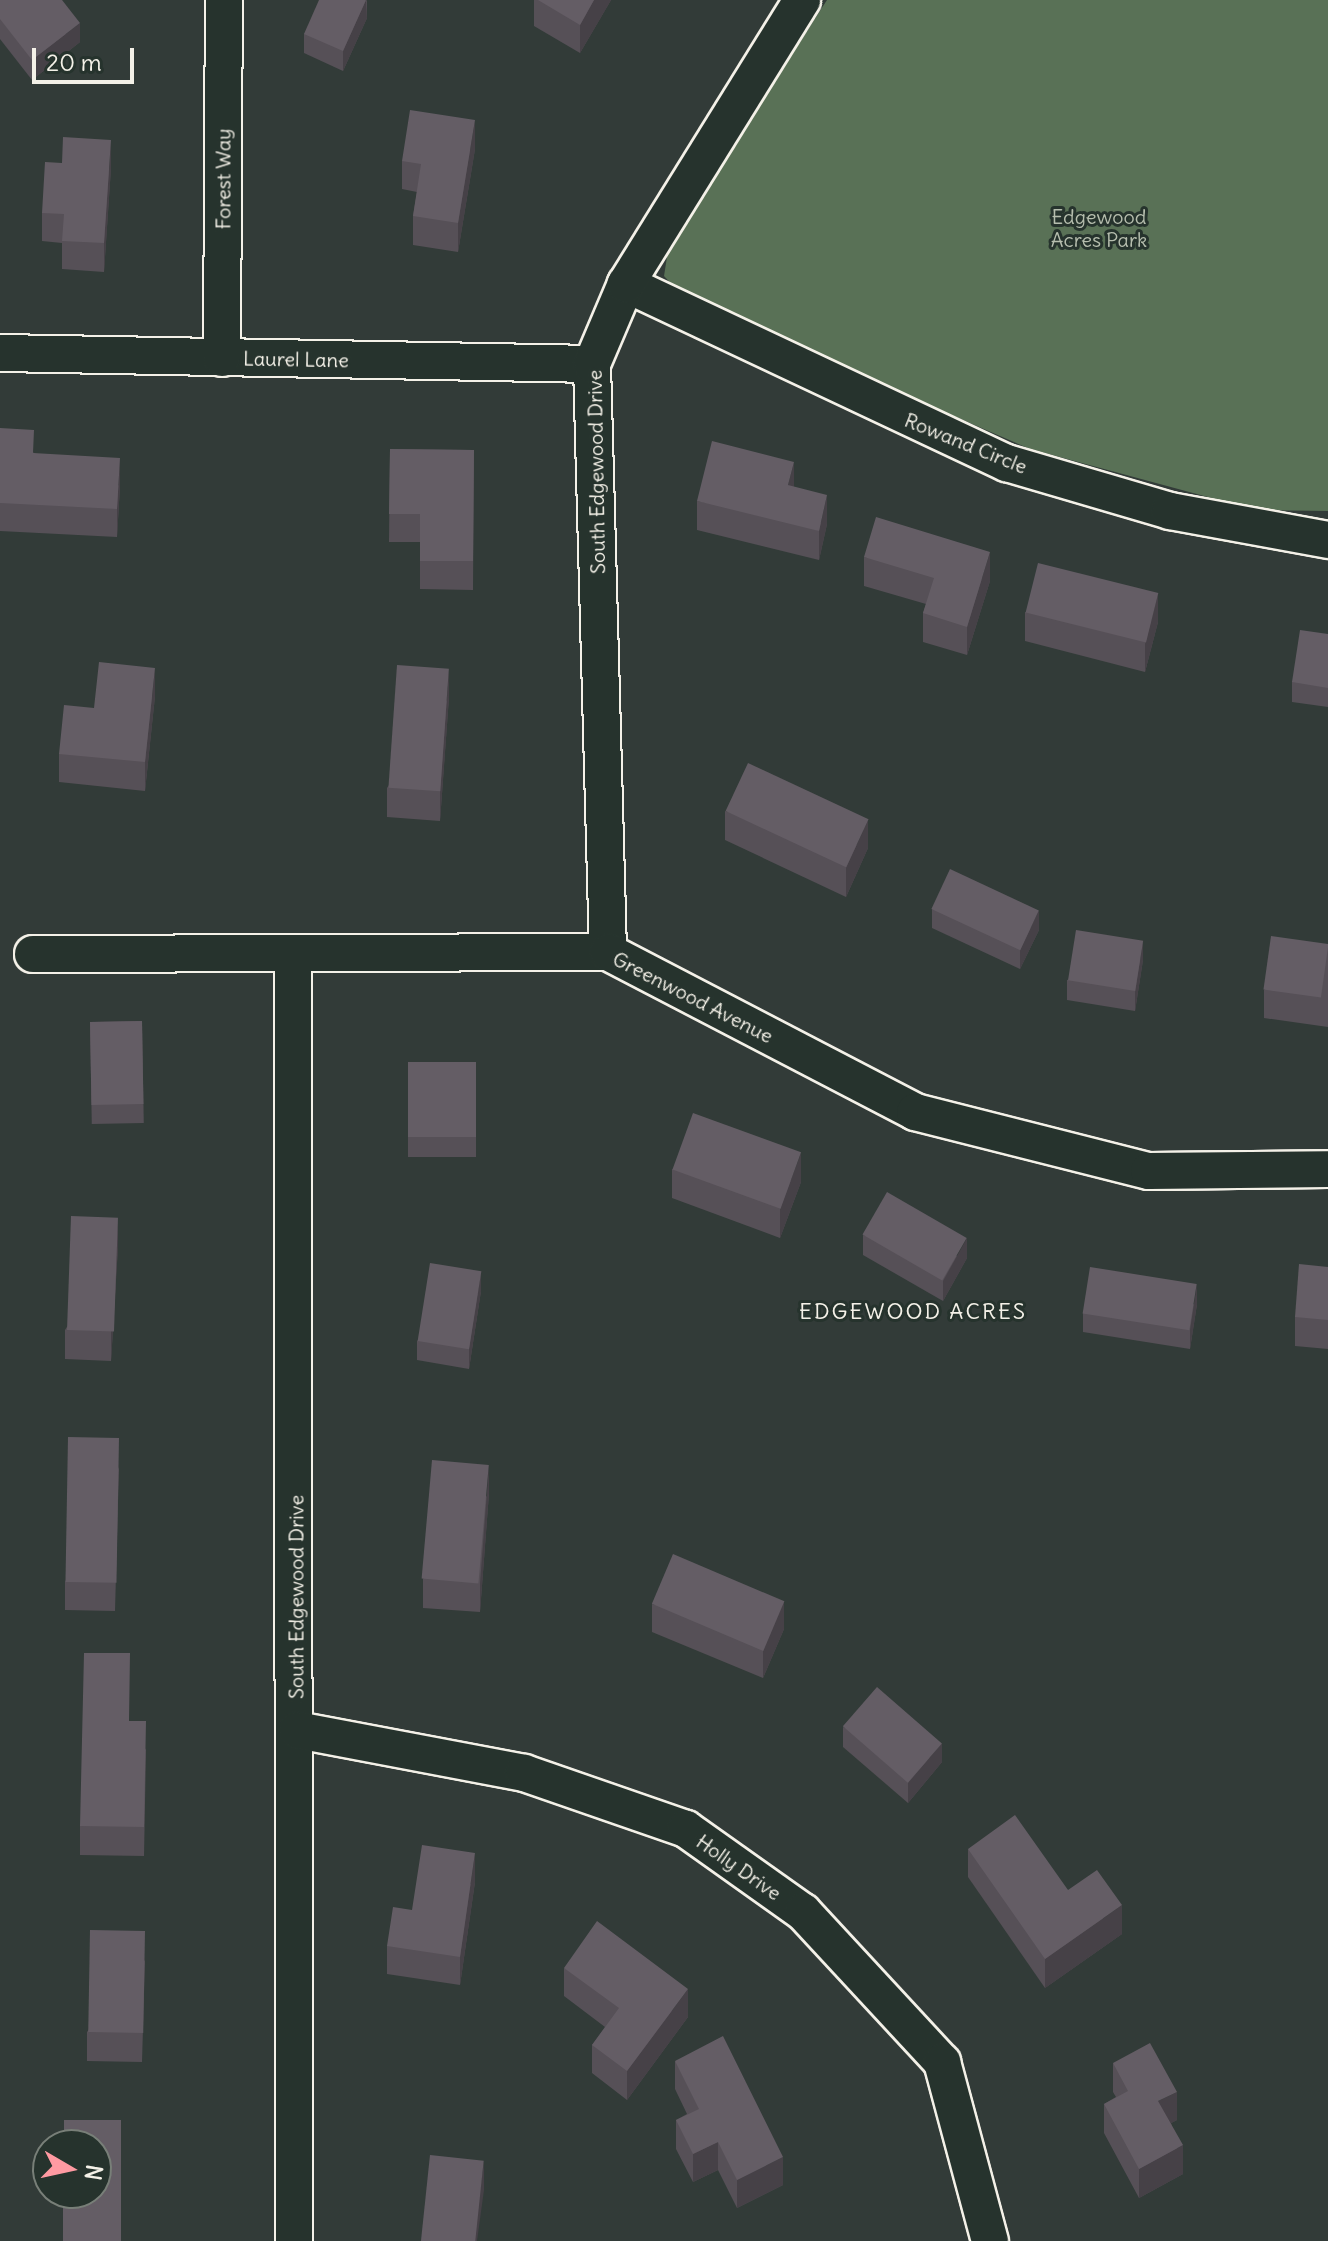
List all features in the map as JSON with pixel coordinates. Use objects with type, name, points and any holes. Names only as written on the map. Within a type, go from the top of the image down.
[{"type":"street","name":"Forest Way","points":[[222,358],[224,0]]},
{"type":"street","name":"South Edgewood Drive","points":[[608,952],[592,364],[626,284],[802,0]]},
{"type":"street","name":"Rowand Circle","points":[[626,284],[793,369],[1007,463],[1170,511],[1328,540]]},
{"type":"street","name":"Laurel Lane","points":[[0,353],[592,364]]},
{"type":"street","name":"Greenwood Avenue","points":[[33,954],[608,952],[915,1112],[1149,1171],[1328,1169]]},
{"type":"street","name":"South Edgewood Drive","points":[[293,953],[297,1730],[294,2241]]},
{"type":"street","name":"Holly Drive","points":[[297,1730],[524,1773],[686,1829],[803,1912],[942,2062],[990,2241]]},
{"type":"green space","name":"Edgewood Acres Park","points":[[827,0],[1328,0],[1328,511],[1256,510],[1030,449],[687,301],[664,276],[669,244]]},
{"type":"building","points":[[0,0],[62,0],[80,23],[32,60],[0,19]]},
{"type":"building","points":[[319,0],[366,0],[343,51],[304,34]]},
{"type":"building","points":[[538,0],[594,0],[580,25]]},
{"type":"building","points":[[410,110],[475,120],[458,223],[413,216],[421,164],[402,161]]},
{"type":"building","points":[[63,137],[111,140],[104,243],[62,241],[64,214],[42,213],[45,162],[62,163]]},
{"type":"building","points":[[0,428],[34,430],[33,453],[120,458],[117,509],[0,503]]},
{"type":"building","points":[[712,441],[794,462],[788,485],[827,495],[819,531],[697,501]]},
{"type":"building","points":[[390,449],[474,450],[473,561],[420,561],[420,514],[389,514]]},
{"type":"building","points":[[876,517],[990,552],[967,627],[923,613],[934,578],[864,557]]},
{"type":"building","points":[[1038,563],[1158,593],[1146,642],[1026,612]]},
{"type":"building","points":[[1300,630],[1328,634],[1328,688],[1292,682]]},
{"type":"building","points":[[99,662],[155,668],[145,762],[59,754],[64,705],[94,708]]},
{"type":"building","points":[[397,665],[449,669],[440,791],[388,788]]},
{"type":"building","points":[[748,763],[869,819],[846,867],[726,811]]},
{"type":"building","points":[[950,869],[1039,910],[1020,950],[931,909]]},
{"type":"building","points":[[1076,930],[1143,941],[1135,991],[1068,980]]},
{"type":"building","points":[[1271,936],[1328,944],[1321,998],[1263,989]]},
{"type":"building","points":[[142,1021],[143,1104],[91,1105],[90,1022]]},
{"type":"building","points":[[408,1062],[476,1062],[476,1137],[408,1137]]},
{"type":"building","points":[[693,1113],[801,1152],[781,1209],[672,1169]]},
{"type":"building","points":[[887,1192],[967,1238],[942,1280],[862,1234]]},
{"type":"building","points":[[71,1216],[118,1218],[114,1332],[67,1330]]},
{"type":"building","points":[[430,1263],[481,1271],[469,1349],[418,1341]]},
{"type":"building","points":[[1299,1264],[1328,1267],[1328,1320],[1295,1317]]},
{"type":"building","points":[[1090,1267],[1197,1284],[1189,1330],[1083,1313]]},
{"type":"building","points":[[68,1437],[119,1438],[116,1583],[65,1582]]},
{"type":"building","points":[[432,1460],[489,1465],[478,1584],[422,1579]]},
{"type":"building","points":[[673,1554],[784,1601],[763,1651],[652,1604]]},
{"type":"building","points":[[84,1653],[130,1653],[129,1721],[146,1721],[144,1827],[80,1826]]},
{"type":"building","points":[[877,1687],[942,1743],[908,1783],[843,1726]]},
{"type":"building","points":[[1015,1815],[1068,1890],[1097,1870],[1122,1905],[1045,1959],[968,1849]]},
{"type":"building","points":[[422,1845],[475,1853],[460,1957],[387,1946],[393,1907],[412,1910]]},
{"type":"building","points":[[597,1921],[688,1989],[627,2071],[592,2045],[619,2008],[564,1968]]},
{"type":"building","points":[[90,1930],[145,1931],[143,2033],[88,2032]]},
{"type":"building","points":[[723,2036],[783,2157],[737,2180],[718,2142],[693,2154],[676,2120],[699,2109],[675,2061]]},
{"type":"building","points":[[1150,2043],[1177,2092],[1158,2101],[1183,2145],[1139,2169],[1104,2104],[1128,2091],[1113,2063]]},
{"type":"building","points":[[64,2120],[121,2120],[121,2241],[63,2241],[63,2209],[112,2209],[112,2129],[64,2129]]},
{"type":"building","points":[[430,2155],[484,2161],[475,2241],[421,2241]]},
{"type":"district","name":"EDGEWOOD ACRES","points":[[913,1312]]}]
